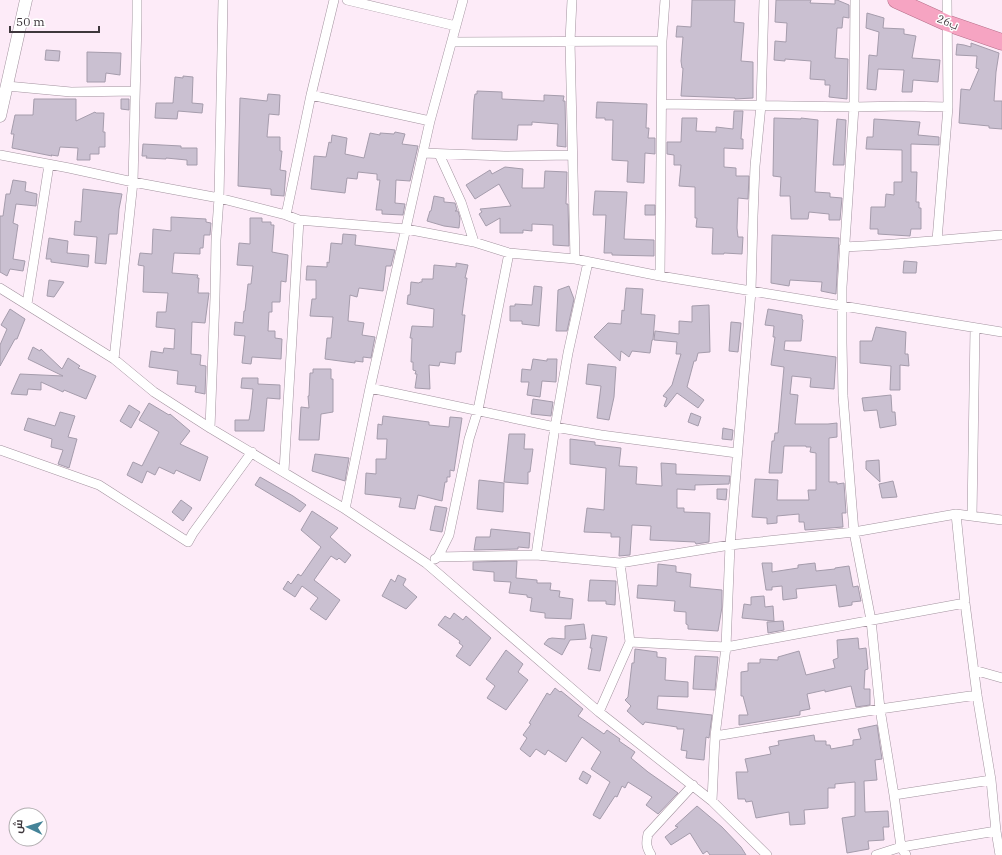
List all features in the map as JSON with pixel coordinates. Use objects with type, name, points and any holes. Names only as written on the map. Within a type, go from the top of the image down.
[{"type":"highway","name":"26ب","points":[[896,0],[947,23],[1002,42]]},
{"type":"street","points":[[0,116],[26,0]]},
{"type":"street","points":[[114,359],[133,182],[137,0]]},
{"type":"street","points":[[210,428],[216,240],[219,198],[223,0]]},
{"type":"street","points":[[286,215],[311,95],[334,0]]},
{"type":"street","points":[[347,0],[456,26]]},
{"type":"street","points":[[345,509],[370,388],[430,121],[463,0]]},
{"type":"street","points":[[572,0],[570,41],[575,259]]},
{"type":"street","points":[[660,276],[662,41],[664,0]]},
{"type":"street","points":[[712,801],[715,736],[726,647],[730,545],[751,291],[756,166],[761,105],[764,0]]},
{"type":"street","points":[[855,0],[854,107],[844,247],[842,306],[843,396],[854,532],[871,620],[880,709],[903,851]]},
{"type":"street","points":[[937,240],[948,107],[948,0]]},
{"type":"street","points":[[452,42],[662,41]]},
{"type":"street","points":[[7,86],[72,92],[135,91]]},
{"type":"street","points":[[311,95],[430,121]]},
{"type":"street","points":[[662,104],[948,107]]},
{"type":"street","points":[[423,153],[504,156],[572,156]]},
{"type":"street","points":[[439,154],[461,202],[474,242]]},
{"type":"street","points":[[0,155],[219,198],[286,215],[299,220],[406,229],[474,242],[509,253],[575,259],[660,276],[1002,332]]},
{"type":"street","points":[[26,304],[49,165]]},
{"type":"street","points":[[284,471],[299,220]]},
{"type":"street","points":[[844,247],[1002,235]]},
{"type":"street","points":[[438,557],[449,534],[469,439],[478,410],[509,253]]},
{"type":"street","points":[[536,555],[568,352],[588,262]]},
{"type":"street","points":[[0,288],[114,359],[149,388],[210,428],[284,471],[345,509],[426,563],[599,712],[712,801],[767,855]]},
{"type":"street","points":[[972,516],[975,328]]},
{"type":"street","points":[[370,388],[601,435],[737,453]]},
{"type":"street","points":[[0,450],[99,484],[188,542],[252,452]]},
{"type":"street","points":[[956,514],[965,603],[977,695],[991,780],[996,832],[1000,850]]},
{"type":"street","points":[[426,563],[438,557],[536,555],[620,563],[730,545],[854,532],[956,514],[1002,520]]},
{"type":"street","points":[[599,712],[630,642],[620,563]]},
{"type":"street","points":[[630,642],[726,647],[965,603]]},
{"type":"street","points":[[974,670],[1002,678]]},
{"type":"street","points":[[715,736],[977,695]]},
{"type":"street","points":[[894,795],[991,780]]},
{"type":"street","points":[[651,855],[646,848],[648,834],[693,785]]},
{"type":"street","points":[[876,855],[996,832]]},
{"type":"building","points":[[692,0],[735,0],[734,22],[744,23],[741,61],[753,62],[753,98],[735,99],[681,96],[683,37],[676,37],[677,26],[691,27]]},
{"type":"building","points":[[776,0],[811,0],[810,3],[835,4],[835,0],[837,0],[849,5],[849,18],[843,17],[842,28],[837,28],[835,58],[848,59],[847,99],[829,97],[830,85],[825,85],[825,80],[810,79],[811,61],[785,59],[785,61],[774,60],[775,41],[786,42],[787,23],[775,22]]},
{"type":"building","points":[[867,13],[884,18],[883,28],[904,29],[904,34],[916,36],[912,58],[940,60],[938,82],[913,80],[912,92],[902,92],[904,70],[878,69],[876,90],[867,89],[869,55],[877,56],[879,32],[866,28]]},
{"type":"building","points":[[971,43],[999,53],[994,101],[1002,101],[1002,129],[959,123],[961,89],[970,90],[979,69],[976,68],[977,56],[956,55],[957,44],[971,47]]},
{"type":"building","points":[[46,50],[60,51],[59,61],[45,60]]},
{"type":"building","points":[[87,52],[121,53],[120,75],[106,73],[105,82],[87,82]]},
{"type":"building","points":[[183,76],[193,77],[192,103],[203,104],[202,113],[178,111],[177,119],[155,118],[156,103],[173,103],[175,77],[183,78]]},
{"type":"building","points":[[477,91],[502,92],[502,99],[544,101],[544,95],[564,96],[566,147],[557,146],[558,124],[532,122],[532,125],[518,125],[517,140],[472,139],[474,100]]},
{"type":"building","points":[[268,94],[280,95],[279,115],[269,114],[267,137],[280,137],[280,151],[282,151],[280,170],[286,171],[284,196],[271,195],[271,189],[238,186],[240,98],[267,101]]},
{"type":"building","points":[[34,99],[76,99],[76,121],[95,112],[104,113],[103,132],[105,132],[105,147],[99,147],[99,154],[90,154],[90,160],[77,160],[78,148],[60,147],[58,156],[51,155],[52,156],[12,148],[14,134],[11,134],[15,115],[33,115]]},
{"type":"building","points":[[121,99],[129,99],[129,110],[121,109]]},
{"type":"building","points":[[597,102],[647,104],[646,128],[649,128],[648,138],[655,138],[655,154],[645,153],[644,183],[627,182],[628,161],[612,160],[613,120],[596,118]]},
{"type":"building","points":[[734,111],[743,111],[741,139],[743,139],[743,149],[724,148],[724,167],[736,168],[736,176],[749,176],[748,199],[738,198],[737,228],[738,237],[743,237],[742,254],[712,254],[713,228],[696,227],[697,218],[695,218],[695,187],[679,186],[681,165],[674,165],[674,155],[667,154],[667,142],[681,142],[682,118],[697,118],[696,131],[716,132],[716,127],[733,129]]},
{"type":"building","points":[[774,118],[801,118],[818,120],[815,192],[830,193],[830,197],[842,198],[840,220],[829,220],[829,214],[809,212],[808,219],[791,219],[790,196],[780,196],[781,177],[773,176]]},
{"type":"building","points":[[837,119],[846,120],[844,165],[833,165]]},
{"type":"building","points":[[874,119],[920,122],[918,135],[939,137],[939,145],[911,144],[911,172],[917,172],[916,202],[919,202],[919,208],[921,208],[921,229],[911,229],[910,236],[878,234],[878,229],[870,229],[871,207],[885,207],[886,194],[894,195],[894,182],[902,182],[902,150],[866,149],[867,137],[873,137]]},
{"type":"building","points":[[395,132],[405,134],[402,144],[418,146],[410,181],[396,180],[395,203],[405,204],[403,215],[382,214],[382,210],[376,210],[380,180],[377,180],[377,174],[358,172],[357,179],[347,178],[345,193],[311,189],[314,156],[326,157],[332,135],[347,138],[345,154],[364,158],[370,133],[380,135],[380,133],[394,134]]},
{"type":"building","points":[[143,144],[197,148],[197,165],[187,165],[187,160],[146,158],[147,156],[142,156]]},
{"type":"building","points":[[505,167],[523,169],[522,188],[544,188],[545,171],[567,172],[566,204],[568,204],[569,246],[553,245],[553,225],[532,224],[532,231],[523,230],[523,233],[500,233],[500,218],[486,226],[479,214],[482,212],[480,209],[511,206],[499,184],[475,199],[466,185],[490,170],[492,174]]},
{"type":"building","points":[[13,180],[26,182],[25,191],[37,194],[36,206],[16,204],[13,223],[18,225],[13,259],[25,261],[23,271],[10,269],[7,276],[0,272],[0,216],[3,216],[6,194],[10,194]]},
{"type":"building","points":[[83,189],[122,194],[117,234],[109,234],[106,264],[95,263],[97,237],[74,235],[75,221],[81,222]]},
{"type":"building","points":[[595,191],[627,192],[624,239],[654,240],[654,256],[612,255],[612,253],[604,253],[606,215],[593,215]]},
{"type":"building","points":[[434,196],[444,198],[444,202],[455,203],[457,210],[455,211],[458,211],[460,218],[459,228],[444,226],[427,221]]},
{"type":"building","points":[[645,205],[655,205],[655,215],[645,215]]},
{"type":"building","points":[[171,217],[206,219],[206,222],[211,223],[210,235],[204,235],[203,248],[200,248],[200,254],[174,253],[172,273],[198,275],[198,293],[209,293],[205,323],[192,322],[191,354],[201,355],[200,365],[206,366],[205,394],[195,392],[196,386],[177,384],[178,371],[149,367],[151,351],[163,353],[164,348],[174,349],[175,329],[156,327],[157,312],[166,312],[168,293],[143,292],[144,266],[138,265],[140,253],[152,254],[153,229],[171,231]]},
{"type":"building","points":[[250,218],[262,218],[262,222],[271,222],[271,225],[274,225],[272,252],[288,255],[286,282],[281,281],[280,302],[272,302],[272,312],[269,312],[268,331],[275,331],[275,338],[282,339],[281,359],[252,357],[251,364],[242,363],[245,336],[234,335],[235,322],[243,323],[248,284],[251,284],[253,266],[237,265],[239,243],[250,244]]},
{"type":"building","points":[[343,234],[356,235],[355,245],[395,250],[391,266],[386,266],[383,291],[359,288],[357,297],[350,295],[348,321],[364,323],[362,335],[375,337],[371,358],[363,357],[363,362],[355,361],[355,363],[325,359],[327,338],[331,338],[333,317],[310,316],[312,299],[316,299],[316,280],[306,280],[307,266],[327,267],[327,262],[329,263],[331,243],[342,244]]},
{"type":"building","points":[[772,235],[839,238],[836,294],[821,291],[822,282],[790,280],[789,286],[771,283]]},
{"type":"building","points":[[49,238],[68,241],[67,253],[89,255],[88,267],[51,262],[51,259],[46,259]]},
{"type":"building","points":[[904,261],[917,262],[916,273],[903,273]]},
{"type":"building","points":[[456,263],[468,265],[465,278],[467,278],[462,315],[465,315],[461,352],[456,352],[455,364],[440,362],[439,366],[429,365],[430,389],[415,388],[417,374],[415,374],[416,371],[413,370],[413,362],[411,362],[412,338],[410,338],[412,326],[433,327],[434,309],[407,304],[408,295],[410,295],[411,282],[419,283],[422,282],[422,279],[433,279],[434,265],[456,267]]},
{"type":"building","points":[[49,280],[64,282],[54,297],[47,296]]},
{"type":"building","points":[[534,286],[542,287],[539,326],[522,324],[522,321],[510,321],[510,306],[515,306],[515,304],[532,305]]},
{"type":"building","points":[[569,286],[574,299],[567,331],[556,331],[558,290]]},
{"type":"building","points":[[626,288],[643,289],[641,314],[655,315],[653,340],[650,353],[632,351],[629,357],[621,351],[620,361],[594,337],[608,323],[621,324]]},
{"type":"building","points":[[709,305],[710,352],[698,353],[696,361],[694,361],[687,387],[704,400],[698,408],[677,393],[666,407],[664,406],[667,398],[663,396],[672,385],[681,354],[676,354],[677,342],[654,340],[655,331],[679,334],[679,321],[692,322],[692,306]]},
{"type":"building","points":[[10,309],[25,319],[17,339],[15,339],[0,366],[0,345],[7,329],[1,325]]},
{"type":"building","points":[[768,309],[802,315],[801,341],[785,341],[784,350],[836,357],[834,389],[810,387],[811,378],[792,376],[790,394],[798,395],[795,424],[837,423],[837,437],[829,438],[829,482],[837,482],[837,484],[844,483],[846,513],[842,513],[843,527],[805,530],[804,522],[799,522],[799,514],[777,516],[777,523],[767,524],[767,518],[752,517],[755,479],[778,480],[777,500],[809,500],[808,490],[816,490],[816,453],[810,452],[811,447],[784,446],[782,473],[769,473],[772,441],[774,441],[775,433],[778,433],[784,367],[771,365],[775,337],[773,337],[774,326],[765,325]]},
{"type":"building","points":[[731,322],[741,323],[738,352],[729,351]]},
{"type":"building","points":[[876,327],[906,332],[905,354],[908,354],[909,366],[900,365],[900,390],[890,390],[891,366],[860,363],[860,341],[872,341]]},
{"type":"building","points":[[33,347],[40,351],[41,349],[62,369],[68,358],[80,366],[78,368],[96,376],[86,399],[64,390],[63,392],[41,382],[41,390],[28,389],[27,395],[11,394],[20,374],[63,376],[28,359]]},
{"type":"building","points":[[533,359],[547,361],[547,359],[557,359],[556,382],[542,381],[540,397],[527,395],[529,382],[521,382],[522,369],[531,370]]},
{"type":"building","points":[[588,364],[616,367],[614,397],[609,420],[597,418],[601,386],[586,384]]},
{"type":"building","points":[[313,369],[331,369],[331,379],[333,379],[333,412],[321,414],[319,440],[299,440],[301,407],[309,408],[308,396],[310,373],[313,373]]},
{"type":"building","points":[[242,378],[258,378],[258,384],[280,385],[280,399],[267,398],[264,431],[235,431],[235,420],[249,420],[251,409],[253,389],[241,388]]},
{"type":"building","points":[[891,395],[892,412],[895,412],[896,425],[880,428],[877,410],[864,411],[862,398]]},
{"type":"building","points":[[533,399],[553,402],[551,416],[531,414]]},
{"type":"building","points":[[149,403],[169,415],[170,414],[190,431],[180,444],[208,457],[200,481],[176,470],[174,474],[159,467],[155,475],[147,471],[142,483],[127,475],[133,462],[142,466],[159,432],[139,420]]},
{"type":"building","points":[[129,405],[140,412],[131,428],[120,421]]},
{"type":"building","points":[[60,412],[75,416],[68,437],[77,439],[69,468],[58,464],[63,450],[51,447],[52,439],[24,430],[28,418],[55,426]]},
{"type":"building","points":[[691,413],[701,417],[698,426],[688,422]]},
{"type":"building","points":[[383,416],[429,422],[429,425],[449,427],[450,417],[462,418],[454,471],[450,470],[450,477],[447,477],[447,482],[445,482],[442,501],[418,495],[415,509],[399,507],[401,498],[365,494],[366,473],[376,474],[376,459],[386,459],[387,439],[377,439],[378,424],[382,425]]},
{"type":"building","points":[[723,428],[733,430],[732,440],[722,439]]},
{"type":"building","points":[[509,434],[525,434],[524,449],[533,449],[530,472],[528,472],[528,484],[504,482]]},
{"type":"building","points":[[570,439],[595,442],[595,445],[621,448],[619,466],[637,467],[636,484],[662,486],[661,463],[676,464],[676,474],[730,476],[729,484],[695,485],[695,490],[677,489],[677,508],[684,508],[684,512],[710,513],[709,542],[696,544],[695,542],[650,540],[651,526],[632,525],[630,555],[619,556],[620,537],[611,537],[611,533],[584,532],[587,508],[604,510],[606,468],[570,464]]},
{"type":"building","points":[[315,454],[349,458],[345,481],[312,471]]},
{"type":"building","points":[[879,460],[880,482],[866,469],[866,461]]},
{"type":"building","points":[[260,477],[306,505],[300,512],[255,485]]},
{"type":"building","points":[[479,480],[504,483],[503,512],[477,509]]},
{"type":"building","points":[[893,481],[897,497],[882,498],[879,484]]},
{"type":"building","points":[[717,489],[727,489],[726,500],[717,499]]},
{"type":"building","points":[[181,500],[192,508],[183,521],[172,512]]},
{"type":"building","points":[[435,506],[447,508],[442,532],[430,530]]},
{"type":"building","points":[[312,511],[338,528],[330,537],[351,555],[345,563],[339,558],[337,560],[331,556],[314,580],[340,600],[326,620],[310,609],[318,598],[302,586],[295,597],[283,589],[288,581],[291,584],[298,574],[301,576],[321,547],[301,530]]},
{"type":"building","points":[[491,529],[530,533],[529,548],[518,547],[518,549],[474,550],[476,537],[490,537]]},
{"type":"building","points":[[517,561],[516,578],[537,580],[537,583],[551,583],[550,590],[560,591],[559,597],[573,599],[571,619],[545,618],[545,613],[530,611],[532,598],[527,597],[527,595],[509,593],[511,582],[494,581],[494,572],[473,570],[473,562]]},
{"type":"building","points":[[762,563],[772,563],[772,572],[798,568],[798,565],[815,563],[816,571],[849,566],[853,587],[858,586],[861,601],[852,602],[852,605],[839,607],[836,585],[796,589],[797,598],[783,600],[782,586],[772,587],[772,590],[766,590]]},
{"type":"building","points":[[658,564],[676,566],[676,572],[691,574],[690,587],[722,590],[722,607],[718,631],[688,629],[688,625],[686,624],[686,612],[674,611],[675,601],[637,598],[638,585],[657,586]]},
{"type":"building","points":[[398,575],[406,579],[403,585],[417,597],[406,609],[382,596],[391,579],[395,582]]},
{"type":"building","points":[[590,580],[616,581],[615,605],[606,604],[606,601],[588,601]]},
{"type":"building","points":[[764,596],[765,607],[773,606],[774,621],[742,618],[744,604],[751,605],[751,597]]},
{"type":"building","points":[[454,613],[463,620],[466,616],[491,638],[470,666],[456,656],[463,646],[459,643],[460,641],[438,625],[445,616],[450,619]]},
{"type":"building","points":[[783,621],[784,630],[768,633],[767,622]]},
{"type":"building","points":[[584,624],[586,639],[570,640],[562,655],[544,644],[548,639],[552,638],[565,639],[565,626]]},
{"type":"building","points":[[592,635],[607,637],[600,671],[588,669],[592,648],[590,648]]},
{"type":"building","points":[[858,638],[859,649],[866,648],[868,669],[865,670],[864,689],[870,689],[870,705],[856,707],[851,686],[825,692],[825,690],[807,694],[810,709],[800,711],[800,715],[739,725],[739,715],[748,715],[743,696],[741,696],[741,672],[748,671],[748,663],[760,663],[760,659],[778,660],[778,657],[799,651],[806,675],[835,668],[833,660],[838,658],[837,640]]},
{"type":"building","points":[[635,649],[657,652],[657,657],[666,658],[665,680],[688,682],[688,697],[658,696],[657,709],[712,715],[709,738],[706,737],[704,760],[686,758],[687,751],[681,750],[684,729],[677,729],[677,727],[645,722],[643,725],[627,711],[631,706],[625,700],[628,697]]},
{"type":"building","points":[[506,650],[523,664],[518,672],[528,680],[506,710],[487,698],[495,686],[486,679]]},
{"type":"building","points":[[695,656],[718,657],[715,690],[693,689]]},
{"type":"building","points":[[555,688],[583,709],[578,716],[604,734],[607,730],[620,739],[619,741],[635,752],[631,758],[678,793],[658,814],[646,805],[652,797],[628,782],[625,788],[622,786],[617,797],[615,796],[600,819],[593,815],[610,782],[591,769],[601,752],[582,737],[566,762],[548,750],[545,755],[536,749],[530,757],[520,749],[527,738],[523,735],[531,724],[529,723],[547,693],[550,695]]},
{"type":"building","points":[[877,725],[882,759],[875,760],[877,780],[864,781],[865,812],[888,811],[889,827],[883,827],[884,840],[868,841],[869,849],[847,853],[842,818],[855,816],[855,782],[835,784],[835,788],[828,788],[828,808],[804,810],[805,824],[790,825],[789,812],[756,818],[752,801],[746,802],[745,799],[738,799],[736,772],[748,772],[745,759],[771,754],[769,747],[779,745],[778,741],[814,735],[815,741],[826,741],[826,745],[830,745],[831,749],[853,745],[853,740],[861,739],[858,729]]},
{"type":"building","points":[[583,771],[591,776],[587,784],[579,779]]},
{"type":"building","points":[[697,806],[722,827],[741,847],[746,855],[710,855],[707,851],[703,854],[690,833],[671,845],[665,837],[678,827],[675,826]]}]
